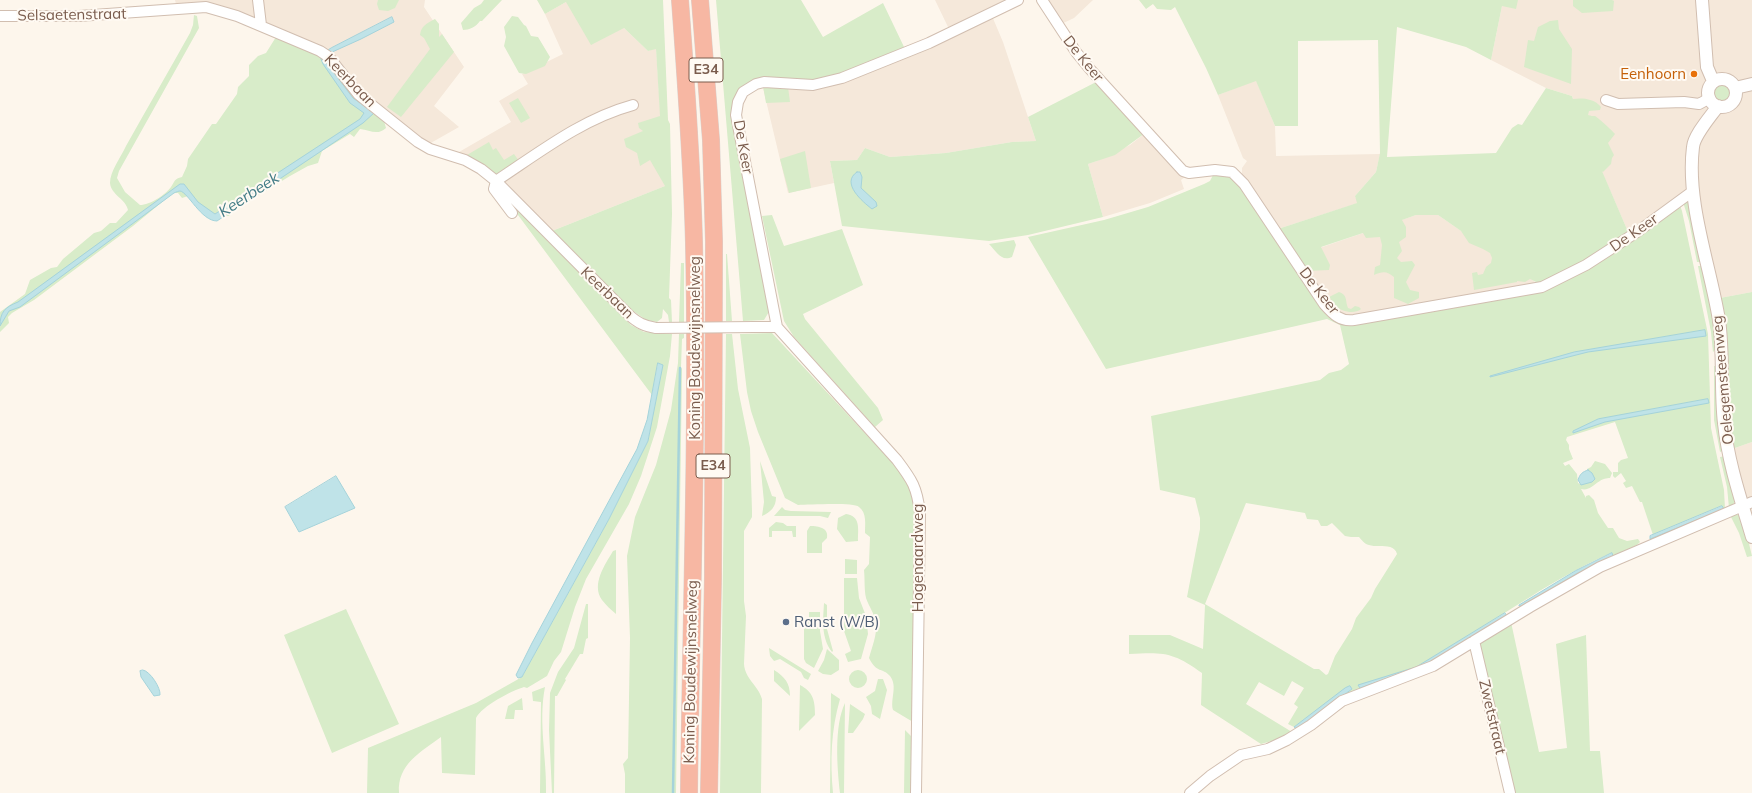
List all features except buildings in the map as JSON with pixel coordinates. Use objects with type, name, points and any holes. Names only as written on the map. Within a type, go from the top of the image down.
[{"type":"highway","name":"Koning Boudewijnsnelweg","points":[[680,0],[690,140],[696,357],[689,793]]},
{"type":"highway","name":"Koning Boudewijnsnelweg","points":[[700,0],[711,140],[714,242],[713,576],[709,793]]},
{"type":"street","points":[[258,0],[261,25]]},
{"type":"street","name":"De Keer","points":[[777,327],[736,114],[738,102],[743,92],[756,84],[764,82],[813,86],[842,78],[929,43],[1018,0]]},
{"type":"street","name":"De Keer","points":[[1042,0],[1076,52],[1089,68],[1183,170],[1189,173],[1215,170],[1232,172],[1244,184],[1324,304],[1332,313],[1342,320],[1354,320],[1542,287],[1586,265],[1637,232],[1693,191]]},
{"type":"street","points":[[1702,0],[1705,48],[1718,80]]},
{"type":"street","name":"Selsaetenstraat","points":[[0,16],[93,15],[206,7],[232,14],[261,25]]},
{"type":"street","name":"Keerbaan","points":[[261,25],[325,53],[358,94],[418,142],[430,149],[465,160],[481,169],[496,181],[573,260],[638,323],[656,328],[777,327]]},
{"type":"street","points":[[1606,100],[1623,104],[1684,102],[1699,104],[1713,102],[1725,106],[1732,102],[1735,96],[1735,88],[1732,83],[1718,80]]},
{"type":"street","points":[[1713,102],[1708,89],[1718,80]]},
{"type":"street","points":[[1735,88],[1752,84]]},
{"type":"street","name":"Oelegemsteenweg","points":[[1713,102],[1703,128],[1693,145],[1693,191],[1719,320],[1723,360],[1723,421],[1726,437],[1748,504],[1752,537]]},
{"type":"street","points":[[512,213],[494,189],[496,181],[579,127],[599,116],[633,104]]},
{"type":"street","name":"Hogenaardweg","points":[[777,327],[897,460],[911,478],[918,494],[920,513],[916,793]]},
{"type":"street","points":[[1190,793],[1210,776],[1240,756],[1268,749],[1287,740],[1311,725],[1342,701],[1367,690],[1404,678],[1433,666],[1530,607],[1600,567],[1748,504]]},
{"type":"street","name":"Zwetstraat","points":[[1474,641],[1510,793]]},
{"type":"shaded area","points":[[175,0],[425,0],[424,7],[464,67],[434,106],[459,127],[429,144],[250,17],[176,4]]},
{"type":"shaded area","points":[[935,0],[1024,0],[992,16],[1003,42],[1036,141],[1012,142],[946,153],[890,157],[865,148],[857,160],[830,161],[834,183],[788,193],[763,88],[763,80],[808,82],[927,39],[949,29]]},
{"type":"shaded area","points":[[1038,0],[1093,0],[1074,18],[1055,27]]},
{"type":"shaded area","points":[[1518,0],[1752,0],[1752,292],[1720,298],[1700,210],[1697,185],[1629,234],[1599,165],[1572,96],[1546,88],[1491,60],[1502,6]]},
{"type":"shaded area","points":[[566,2],[624,28],[648,51],[656,48],[665,186],[552,231],[504,181],[477,160],[459,152],[511,122],[499,101],[528,84],[522,74],[563,54],[545,14]]},
{"type":"shaded area","points":[[1256,80],[1275,126],[1276,156],[1380,154],[1376,172],[1355,196],[1358,203],[1278,229],[1232,172],[1242,174],[1242,168],[1247,161],[1243,158],[1218,95]]},
{"type":"shaded area","points":[[1148,131],[1186,176],[1181,180],[1184,189],[1150,203],[1103,217],[1088,164],[1130,145]]},
{"type":"shaded area","points":[[1416,215],[1438,215],[1538,284],[1352,318],[1332,309],[1296,256]]},
{"type":"shaded area","points":[[1752,442],[1752,523],[1732,449]]},
{"type":"green space","points":[[378,0],[399,0],[395,8],[388,11],[379,10],[377,4]]},
{"type":"green space","points":[[484,0],[502,0],[482,21],[472,28],[463,30],[461,23],[474,8],[481,4]]},
{"type":"green space","points":[[537,0],[663,0],[668,120],[670,124],[672,214],[669,298],[671,300],[672,322],[669,322],[668,315],[663,309],[662,318],[657,322],[646,320],[632,310],[552,231],[665,186],[650,160],[640,166],[637,153],[626,147],[624,139],[643,131],[639,128],[638,123],[660,116],[656,49],[648,51],[624,28],[591,45],[566,2],[545,14]]},
{"type":"green space","points":[[716,0],[801,0],[823,37],[883,3],[905,49],[837,76],[819,81],[751,81],[746,84],[737,94],[770,310],[764,320],[743,321]]},
{"type":"green space","points":[[1139,0],[1518,0],[1516,9],[1502,6],[1491,60],[1466,47],[1397,27],[1387,157],[1496,153],[1512,128],[1518,124],[1522,125],[1546,88],[1572,96],[1573,99],[1591,100],[1601,107],[1600,110],[1589,111],[1588,115],[1595,116],[1615,134],[1608,143],[1614,155],[1611,164],[1603,172],[1602,171],[1629,234],[1679,203],[1682,211],[1708,334],[1711,428],[1724,490],[1725,509],[1651,539],[1723,509],[1721,506],[1653,535],[1642,502],[1640,502],[1632,486],[1626,488],[1623,483],[1626,481],[1621,473],[1615,478],[1613,476],[1613,472],[1618,472],[1618,463],[1621,460],[1628,458],[1615,422],[1567,437],[1566,440],[1573,459],[1563,463],[1565,466],[1569,464],[1577,474],[1578,483],[1580,484],[1583,479],[1590,480],[1591,478],[1587,469],[1591,467],[1595,461],[1605,464],[1612,473],[1610,478],[1606,478],[1589,488],[1581,489],[1586,498],[1586,496],[1589,495],[1594,500],[1598,513],[1608,528],[1613,528],[1619,538],[1627,541],[1638,539],[1640,542],[1637,545],[1613,556],[1611,553],[1570,573],[1531,596],[1454,645],[1450,658],[1440,664],[1430,666],[1428,671],[1415,672],[1365,690],[1360,689],[1328,706],[1352,689],[1345,689],[1294,727],[1288,724],[1298,707],[1294,704],[1304,688],[1292,681],[1284,696],[1259,682],[1246,704],[1292,732],[1275,740],[1261,744],[1201,705],[1202,673],[1192,666],[1168,655],[1151,653],[1129,654],[1129,635],[1170,635],[1203,649],[1205,605],[1187,597],[1200,529],[1200,518],[1195,498],[1160,490],[1151,416],[1320,380],[1329,373],[1341,370],[1349,364],[1340,325],[1327,319],[1106,369],[1028,237],[1104,220],[1148,207],[1204,184],[1210,181],[1214,173],[1218,173],[1226,174],[1236,179],[1242,185],[1324,308],[1333,318],[1340,322],[1354,323],[1548,288],[1530,279],[1525,282],[1517,281],[1474,290],[1472,273],[1477,272],[1478,275],[1483,274],[1486,267],[1491,263],[1492,258],[1490,253],[1469,243],[1461,231],[1438,215],[1416,215],[1402,220],[1406,227],[1406,237],[1399,242],[1402,251],[1397,258],[1401,262],[1412,261],[1415,265],[1406,282],[1410,290],[1419,292],[1419,298],[1408,304],[1394,298],[1394,277],[1385,272],[1374,275],[1375,267],[1380,265],[1382,245],[1380,237],[1366,238],[1363,233],[1321,247],[1330,265],[1329,270],[1306,271],[1278,229],[1357,203],[1355,196],[1376,172],[1380,153],[1378,40],[1298,41],[1298,126],[1275,126],[1256,81],[1218,95],[1175,7],[1171,10],[1157,9],[1153,4],[1146,9]],"holes":[[[1246,503],[1305,513],[1307,519],[1318,520],[1321,526],[1327,526],[1332,523],[1345,536],[1359,537],[1364,543],[1372,546],[1385,546],[1392,548],[1397,554],[1371,598],[1356,618],[1352,629],[1335,656],[1328,674],[1326,675],[1319,669],[1314,669],[1205,604]]]},
{"type":"green space","points":[[1573,0],[1612,0],[1614,1],[1613,11],[1582,13],[1573,6]]},
{"type":"green space","points":[[194,15],[197,16],[199,28],[119,171],[117,178],[125,192],[140,205],[144,205],[161,196],[171,187],[176,179],[182,177],[187,166],[188,159],[212,124],[216,124],[237,94],[238,87],[249,76],[249,65],[258,56],[266,53],[276,37],[319,54],[384,121],[386,128],[380,132],[360,129],[354,137],[350,134],[322,151],[318,163],[308,166],[290,176],[236,209],[229,216],[213,215],[188,196],[182,198],[178,193],[173,193],[133,226],[34,300],[12,313],[8,317],[9,323],[0,332],[0,312],[25,294],[30,280],[51,268],[57,267],[63,259],[94,233],[101,231],[110,223],[116,223],[128,210],[127,206],[113,191],[110,178],[116,164],[190,33]]},
{"type":"green space","points":[[512,16],[518,17],[526,26],[531,36],[538,37],[550,57],[545,66],[526,74],[519,73],[504,46],[506,37],[504,27]]},
{"type":"green space","points":[[435,19],[439,24],[439,37],[442,34],[454,52],[401,117],[387,107],[430,49],[424,38],[420,35],[423,27]]},
{"type":"green space","points":[[1558,20],[1559,29],[1572,49],[1571,84],[1524,67],[1528,40],[1534,41],[1538,27],[1550,21]]},
{"type":"green space","points":[[1100,80],[1148,131],[1115,155],[1088,164],[1103,217],[1028,235],[989,241],[842,226],[830,161],[857,160],[865,148],[890,157],[946,153],[1012,142],[1036,141],[1028,117]]},
{"type":"green space","points":[[1722,82],[1729,85],[1732,92],[1729,99],[1722,102],[1715,99],[1712,92],[1715,85]]},
{"type":"green space","points":[[763,86],[788,87],[790,102],[766,103]]},
{"type":"green space","points":[[518,98],[530,118],[521,123],[509,103]]},
{"type":"green space","points":[[489,142],[493,150],[496,148],[504,160],[514,154],[519,161],[496,174],[467,155]]},
{"type":"green space","points":[[805,151],[811,188],[789,193],[780,159]]},
{"type":"green space","points":[[1686,200],[1689,201],[1702,262],[1697,262],[1689,221],[1683,202]]},
{"type":"green space","points":[[516,208],[631,325],[644,332],[672,334],[670,356],[657,427],[641,476],[629,504],[586,579],[575,607],[561,652],[554,661],[547,676],[527,688],[524,687],[505,695],[490,704],[479,713],[476,718],[475,775],[442,773],[441,737],[418,754],[406,766],[399,783],[399,793],[367,793],[368,748],[476,703],[522,677],[609,519],[648,441],[662,365],[658,363],[652,395],[515,211]]},
{"type":"green space","points":[[772,215],[784,246],[842,229],[863,285],[803,314],[805,319],[878,408],[883,420],[875,427],[794,337],[784,321],[762,216]]},
{"type":"green space","points":[[1014,240],[1016,245],[1012,257],[1008,258],[999,255],[989,244]]},
{"type":"green space","points":[[727,254],[732,321],[726,321]]},
{"type":"green space","points":[[681,263],[684,263],[684,322],[679,322]]},
{"type":"green space","points":[[1698,266],[1703,266],[1710,297],[1716,349],[1713,352],[1711,332]]},
{"type":"green space","points":[[1339,292],[1344,295],[1348,308],[1351,309],[1355,306],[1361,309],[1355,312],[1348,312],[1335,306],[1329,297]]},
{"type":"green space","points":[[1752,292],[1752,442],[1732,449],[1720,298]]},
{"type":"green space","points":[[772,333],[900,471],[909,485],[914,498],[913,722],[893,710],[892,701],[894,688],[892,680],[887,673],[877,668],[869,658],[875,637],[876,624],[866,598],[865,591],[864,570],[869,564],[870,537],[865,533],[865,519],[862,509],[855,505],[840,504],[798,505],[785,498],[758,432],[747,392],[740,334]]},
{"type":"green space","points":[[679,334],[684,334],[684,338],[682,339],[681,367],[676,793],[625,793],[625,774],[623,764],[628,758],[630,638],[627,556],[635,517],[656,465],[671,410],[678,363]]},
{"type":"green space","points":[[726,334],[732,334],[738,389],[750,448],[752,517],[744,531],[744,601],[746,616],[744,664],[749,678],[758,690],[762,699],[761,793],[720,793]]},
{"type":"green space","points":[[1714,366],[1716,366],[1724,450],[1720,452],[1714,420]]},
{"type":"green space","points":[[1726,456],[1736,501],[1729,508],[1727,487],[1720,457]]},
{"type":"green space","points":[[760,461],[772,496],[776,497],[775,504],[772,509],[762,516],[764,502]]},
{"type":"green space","points":[[782,507],[785,510],[791,511],[831,512],[828,518],[820,516],[774,516]]},
{"type":"green space","points":[[846,514],[854,517],[858,524],[858,541],[846,542],[837,529],[838,518]]},
{"type":"green space","points":[[1734,514],[1741,516],[1743,519],[1752,556],[1747,557],[1739,533],[1731,517],[1731,515]]},
{"type":"green space","points":[[776,522],[783,523],[787,526],[796,526],[796,537],[793,537],[792,531],[772,531],[772,537],[769,537],[769,528]]},
{"type":"green space","points":[[810,526],[823,528],[826,532],[827,538],[822,543],[822,553],[807,553],[807,531]]},
{"type":"green space","points":[[616,550],[616,614],[602,600],[598,588],[600,575],[603,568],[613,551]]},
{"type":"green space","points":[[845,559],[857,560],[857,574],[845,574]]},
{"type":"green space","points":[[844,578],[857,578],[859,598],[866,616],[868,634],[861,659],[848,662],[845,654],[851,651],[844,631]]},
{"type":"green space","points":[[824,603],[827,605],[827,629],[832,652],[828,647],[824,635]]},
{"type":"green space","points":[[586,604],[588,604],[588,638],[586,639],[583,654],[580,654],[557,696],[555,696],[554,793],[552,793],[549,730],[550,693],[558,672],[574,648]]},
{"type":"green space","points":[[346,609],[399,724],[332,753],[284,635]]},
{"type":"green space","points":[[809,612],[820,612],[820,631],[823,649],[814,668],[806,663],[804,659],[804,620],[809,620]]},
{"type":"green space","points":[[1511,622],[1539,752],[1567,748],[1556,644],[1586,635],[1590,751],[1600,751],[1604,793],[1515,793],[1479,644]]},
{"type":"green space","points":[[769,648],[811,674],[808,680],[804,678],[801,672],[780,659],[774,661],[770,656]]},
{"type":"green space","points":[[827,649],[839,660],[839,670],[831,675],[823,674],[818,671],[824,660]]},
{"type":"green space","points":[[774,670],[781,675],[788,684],[790,696],[774,681]]},
{"type":"green space","points":[[854,670],[862,670],[867,675],[865,686],[862,688],[854,688],[849,683],[849,675]]},
{"type":"green space","points":[[878,679],[883,679],[887,690],[880,719],[872,714],[871,706],[866,697],[875,691]]},
{"type":"green space","points":[[800,685],[808,691],[814,701],[815,715],[799,731]]},
{"type":"green space","points":[[545,687],[542,714],[546,793],[540,793],[541,702],[533,701],[532,692]]},
{"type":"green space","points":[[831,693],[840,699],[832,746],[833,793],[830,793]]},
{"type":"green space","points":[[522,698],[523,710],[515,710],[514,719],[505,719],[508,706]]},
{"type":"green space","points":[[845,703],[844,793],[840,793],[837,747],[839,723]]},
{"type":"green space","points":[[850,704],[865,714],[853,733],[848,733]]},
{"type":"green space","points":[[905,730],[911,736],[912,742],[912,793],[904,793]]},
{"type":"water","points":[[392,17],[394,22],[330,53],[328,50],[331,48]]},
{"type":"water","name":"Keerbeek","points":[[322,57],[353,98],[374,113],[363,123],[217,221],[211,220],[200,212],[187,196],[180,191],[174,193],[20,307],[9,311],[0,326],[2,314],[7,308],[18,302],[180,184],[184,184],[198,202],[215,214],[360,119],[364,113],[350,103],[323,64],[321,59]]},
{"type":"water","points":[[857,172],[860,172],[862,177],[861,188],[876,202],[877,206],[872,209],[863,202],[852,187],[852,176]]},
{"type":"water","points":[[1705,330],[1706,336],[1588,352],[1490,377],[1574,352]]},
{"type":"water","points":[[658,363],[663,365],[648,441],[609,519],[522,677],[518,678],[516,675],[532,643],[637,449],[647,420]]},
{"type":"water","points":[[1708,399],[1709,403],[1605,422],[1573,433],[1573,431],[1598,419]]},
{"type":"water","points":[[1588,470],[1592,473],[1595,479],[1592,482],[1581,485],[1578,480],[1583,472]]},
{"type":"water","points":[[336,476],[355,508],[299,532],[285,507]]},
{"type":"water","points":[[1722,506],[1724,509],[1650,539],[1650,536]]},
{"type":"water","points":[[1612,553],[1613,556],[1576,574],[1522,606],[1519,606],[1575,571]]},
{"type":"water","points":[[1505,613],[1507,616],[1425,665],[1360,688],[1358,685],[1416,667]]},
{"type":"water","points":[[143,670],[149,673],[154,680],[159,688],[160,695],[154,696],[141,677],[140,671]]},
{"type":"water","points":[[1350,686],[1352,689],[1297,729],[1294,727],[1345,688]]},
{"type":"waterway","points":[[673,793],[680,368]]},
{"type":"place","name":"Eenhoorn","points":[[1694,74]]},
{"type":"place","name":"Ranst (W/B)","points":[[786,622]]}]
